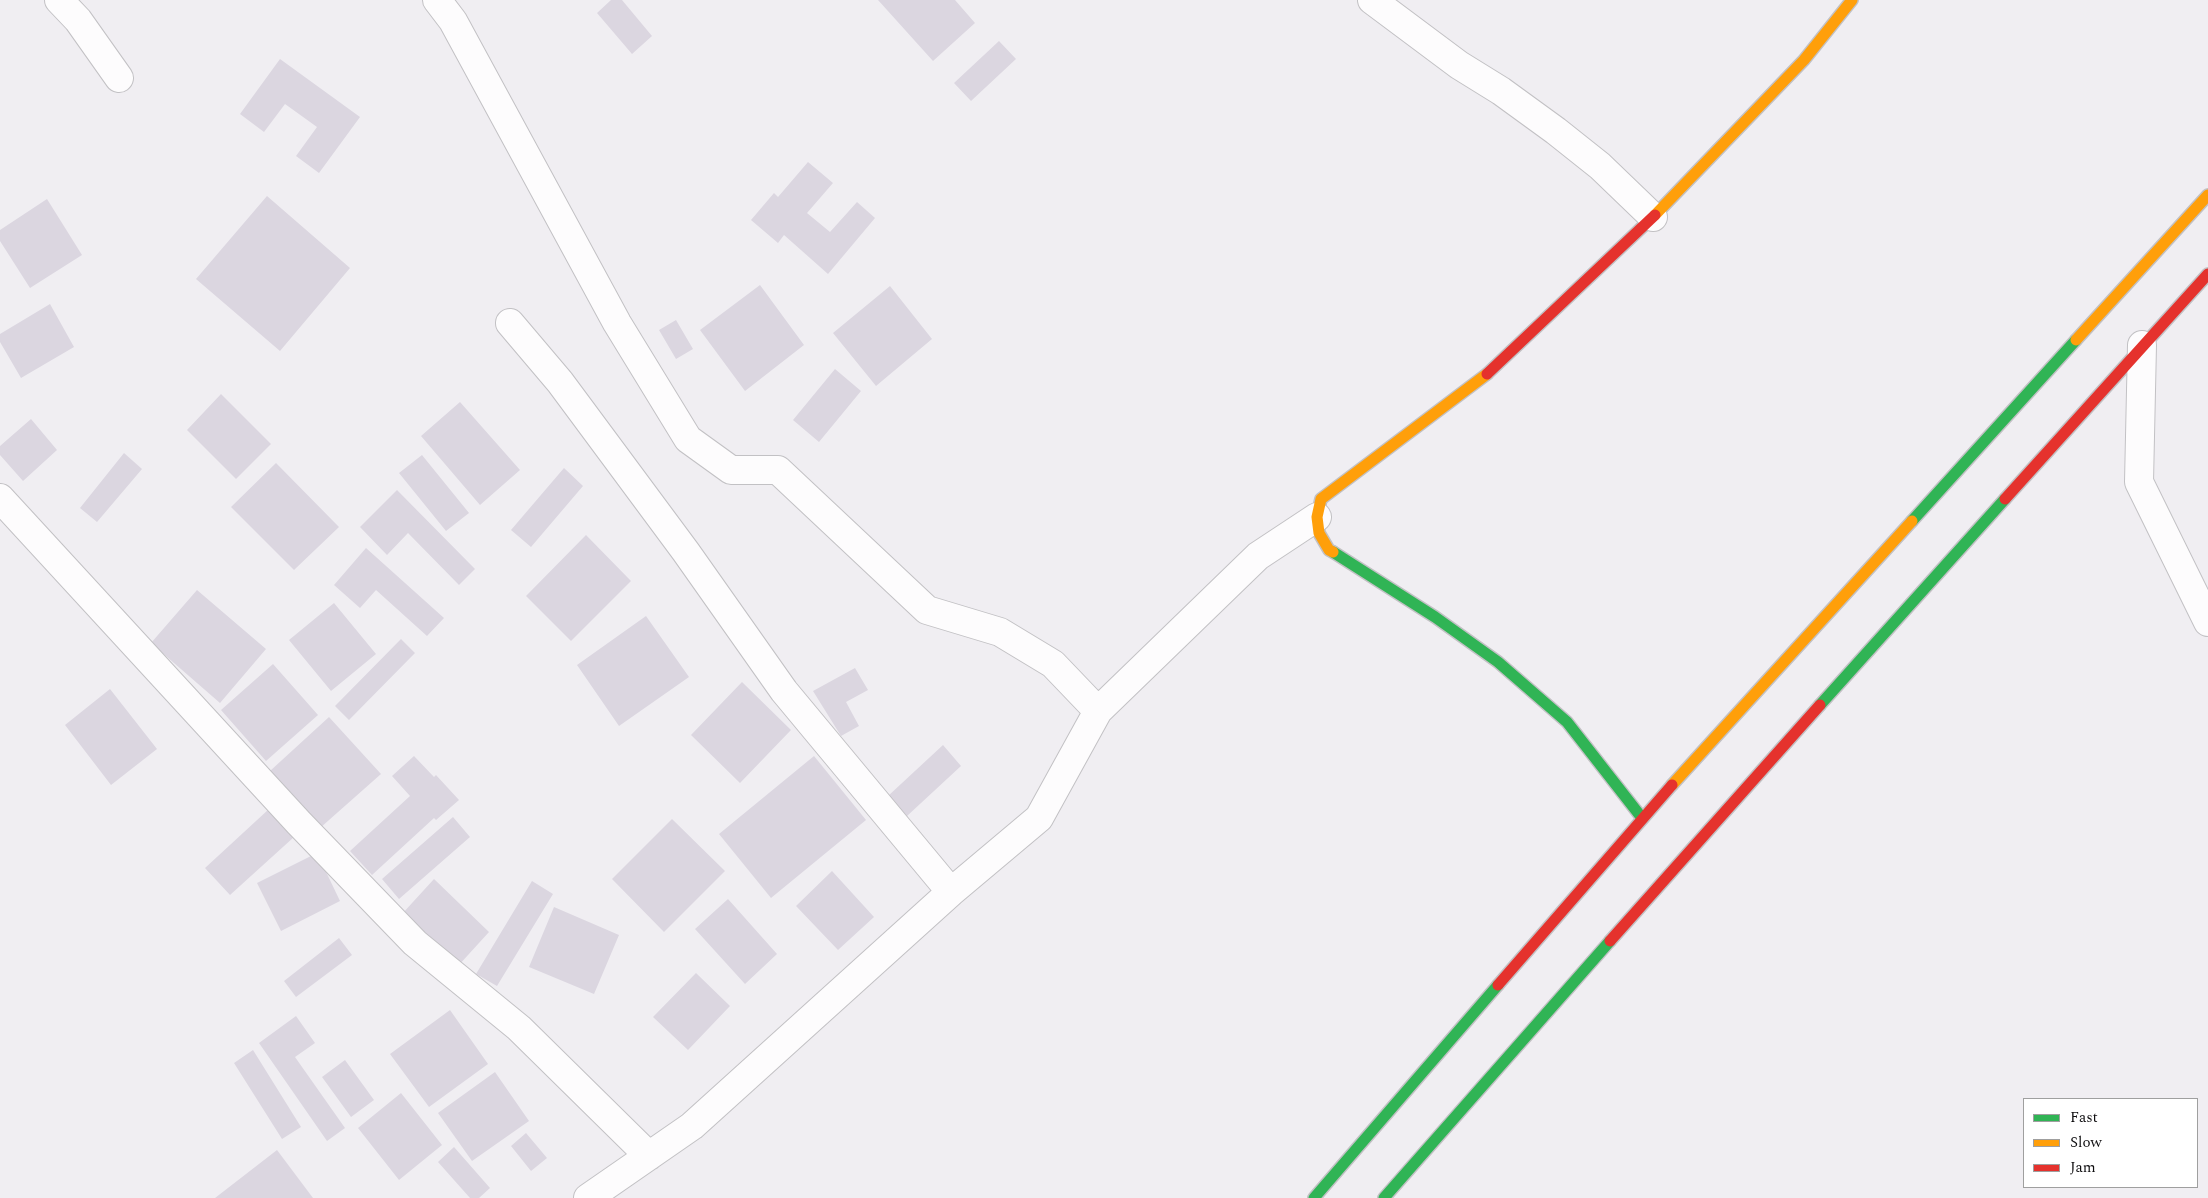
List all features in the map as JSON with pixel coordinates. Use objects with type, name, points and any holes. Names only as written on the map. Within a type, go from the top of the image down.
[{"type":"street","points":[[59,0],[78,20],[119,78]]},
{"type":"street","points":[[437,0],[452,21],[617,324],[688,439],[731,470],[778,470],[927,610],[1000,632],[1053,664],[1098,711]]},
{"type":"street","points":[[1372,0],[1459,65],[1501,91],[1556,131],[1600,166],[1653,217]]},
{"type":"street","points":[[1642,818],[1567,722],[1498,662],[1435,617],[1328,550],[1319,533],[1317,517],[1321,499],[1497,366],[1653,217],[1804,60],[1852,0]]},
{"type":"street","points":[[1314,1198],[1642,818],[2208,195]]},
{"type":"street","points":[[1384,1198],[1515,1047],[2142,345],[2208,274]]},
{"type":"street","points":[[510,323],[560,382],[686,552],[784,692],[951,892]]},
{"type":"street","points":[[2142,345],[2139,482],[2208,622]]},
{"type":"street","points":[[0,498],[299,823],[415,943],[519,1028],[649,1156]]},
{"type":"street","points":[[588,1198],[692,1126],[951,892],[1039,818],[1098,711],[1258,556],[1317,517]]},
{"type":"building","points":[[611,0],[622,0],[652,36],[632,54],[597,13]]},
{"type":"building","points":[[878,0],[955,0],[975,23],[933,61]]},
{"type":"building","points":[[999,41],[1016,59],[971,101],[954,83]]},
{"type":"building","points":[[280,59],[360,117],[319,173],[296,156],[317,127],[285,104],[264,132],[240,114]]},
{"type":"building","points":[[808,162],[833,183],[807,213],[830,232],[857,202],[875,218],[828,274],[784,235],[778,243],[751,220],[774,193],[778,197]]},
{"type":"building","points":[[267,196],[350,268],[280,351],[196,279]]},
{"type":"building","points":[[47,199],[82,255],[30,288],[0,241],[0,230]]},
{"type":"building","points":[[760,285],[804,345],[745,391],[700,330]]},
{"type":"building","points":[[890,286],[932,339],[876,386],[833,333]]},
{"type":"building","points":[[50,304],[74,347],[21,378],[0,342],[0,334]]},
{"type":"building","points":[[676,320],[693,349],[676,359],[659,330]]},
{"type":"building","points":[[835,369],[861,391],[819,442],[793,420]]},
{"type":"building","points":[[221,394],[271,444],[236,479],[187,430]]},
{"type":"building","points":[[460,402],[520,470],[480,505],[421,436]]},
{"type":"building","points":[[31,419],[57,450],[23,481],[0,455],[0,446]]},
{"type":"building","points":[[124,453],[142,469],[97,522],[80,508]]},
{"type":"building","points":[[422,455],[469,513],[446,531],[399,473]]},
{"type":"building","points":[[276,463],[339,527],[294,570],[231,507]]},
{"type":"building","points":[[564,468],[583,486],[531,547],[511,530]]},
{"type":"building","points":[[397,490],[475,569],[459,585],[408,533],[387,555],[360,527]]},
{"type":"building","points":[[586,535],[631,581],[571,641],[526,596]]},
{"type":"building","points":[[366,548],[444,618],[427,636],[376,590],[360,608],[334,585]]},
{"type":"building","points":[[197,590],[266,649],[220,703],[151,643]]},
{"type":"building","points":[[334,603],[376,654],[331,691],[289,640]]},
{"type":"building","points":[[646,616],[689,677],[619,726],[577,665]]},
{"type":"building","points":[[401,639],[415,653],[349,720],[335,706]]},
{"type":"building","points":[[273,664],[318,715],[266,761],[221,710]]},
{"type":"building","points":[[855,668],[868,690],[846,702],[859,726],[841,736],[813,691]]},
{"type":"building","points":[[742,682],[791,730],[740,783],[691,735]]},
{"type":"building","points":[[110,689],[157,749],[111,785],[65,725]]},
{"type":"building","points":[[329,717],[381,774],[320,828],[270,771]]},
{"type":"building","points":[[943,745],[961,766],[907,816],[888,796]]},
{"type":"building","points":[[414,756],[434,777],[436,775],[459,800],[436,820],[434,818],[372,875],[350,851],[410,796],[392,776]]},
{"type":"building","points":[[814,756],[866,820],[771,898],[719,834]]},
{"type":"building","points":[[269,809],[294,837],[230,895],[205,868]]},
{"type":"building","points":[[453,817],[470,837],[399,899],[382,879]]},
{"type":"building","points":[[672,819],[725,871],[664,932],[612,879]]},
{"type":"building","points":[[317,853],[340,901],[281,931],[257,883]]},
{"type":"building","points":[[832,871],[874,917],[838,950],[796,906]]},
{"type":"building","points":[[434,879],[489,932],[458,966],[402,914]]},
{"type":"building","points":[[532,881],[553,894],[497,986],[476,974]]},
{"type":"building","points":[[728,899],[777,954],[745,984],[695,929]]},
{"type":"building","points":[[554,907],[619,935],[594,994],[529,967]]},
{"type":"building","points":[[339,938],[352,955],[296,997],[284,981]]},
{"type":"building","points":[[696,973],[730,1006],[688,1050],[653,1017]]},
{"type":"building","points":[[450,1010],[488,1064],[429,1107],[390,1054]]},
{"type":"building","points":[[296,1016],[315,1043],[295,1057],[345,1128],[327,1141],[259,1043]]},
{"type":"building","points":[[253,1050],[301,1127],[282,1139],[234,1063]]},
{"type":"building","points":[[345,1060],[374,1100],[351,1117],[322,1077]]},
{"type":"building","points":[[495,1072],[529,1121],[472,1161],[438,1113]]},
{"type":"building","points":[[401,1093],[442,1145],[399,1180],[358,1128]]},
{"type":"building","points":[[526,1133],[547,1158],[531,1171],[511,1146]]},
{"type":"building","points":[[454,1147],[490,1188],[479,1198],[470,1198],[438,1162]]},
{"type":"building","points":[[277,1150],[313,1198],[215,1198]]},
{"type":"traffic: fast","points":[[1912,521],[2076,340]]},
{"type":"traffic: fast","points":[[1820,705],[2005,499]]},
{"type":"traffic: fast","points":[[1333,552],[1435,617],[1498,662],[1567,722],[1642,818]]},
{"type":"traffic: fast","points":[[1384,1198],[1610,941]]},
{"type":"traffic: fast","points":[[1314,1198],[1498,985]]},
{"type":"traffic: slow","points":[[1655,215],[1804,60],[1852,0]]},
{"type":"traffic: slow","points":[[2076,340],[2208,195]]},
{"type":"traffic: slow","points":[[1333,552],[1329,550],[1319,533],[1317,517],[1321,499],[1487,374]]},
{"type":"traffic: slow","points":[[1672,785],[1912,521]]},
{"type":"traffic: jam","points":[[1487,374],[1655,215]]},
{"type":"traffic: jam","points":[[2005,499],[2208,274]]},
{"type":"traffic: jam","points":[[1610,941],[1820,705]]},
{"type":"traffic: jam","points":[[1498,985],[1672,785]]}]
